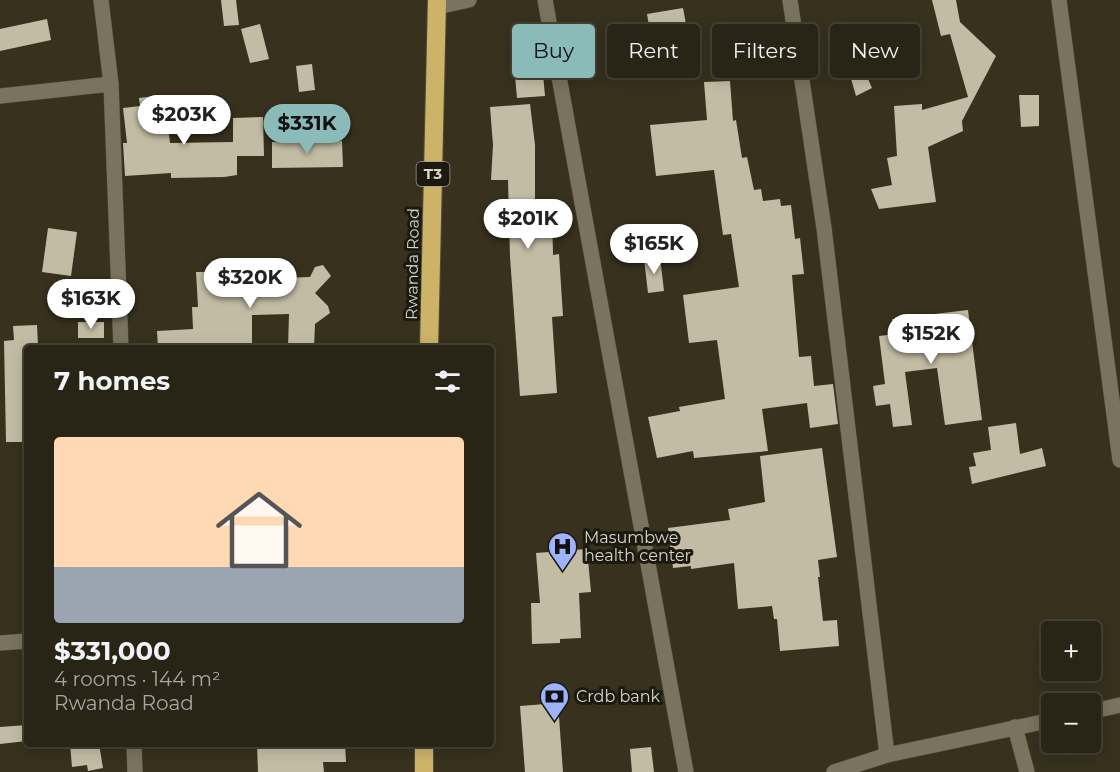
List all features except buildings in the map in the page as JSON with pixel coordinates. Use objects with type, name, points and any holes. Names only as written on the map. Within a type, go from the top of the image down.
[{"type":"highway","name":"Rwanda Road","points":[[429,345],[437,4]]},
{"type":"highway","points":[[424,747],[424,772]]},
{"type":"street","points":[[101,0],[111,84],[121,345]]},
{"type":"street","points":[[437,4],[469,0]]},
{"type":"street","points":[[545,0],[686,772]]},
{"type":"street","points":[[790,0],[824,228],[887,755]]},
{"type":"street","points":[[1059,0],[1120,460]]},
{"type":"street","points":[[0,96],[111,84]]},
{"type":"street","points":[[0,643],[24,640]]},
{"type":"street","points":[[1101,709],[1120,705]]},
{"type":"street","points":[[834,772],[887,755],[1041,722]]},
{"type":"street","points":[[1015,727],[1027,772]]},
{"type":"street","points":[[134,747],[135,772]]},
{"type":"place","name":"Masumbwe health center","points":[[563,572]]},
{"type":"place","name":"Crdb bank","points":[[555,722]]}]
